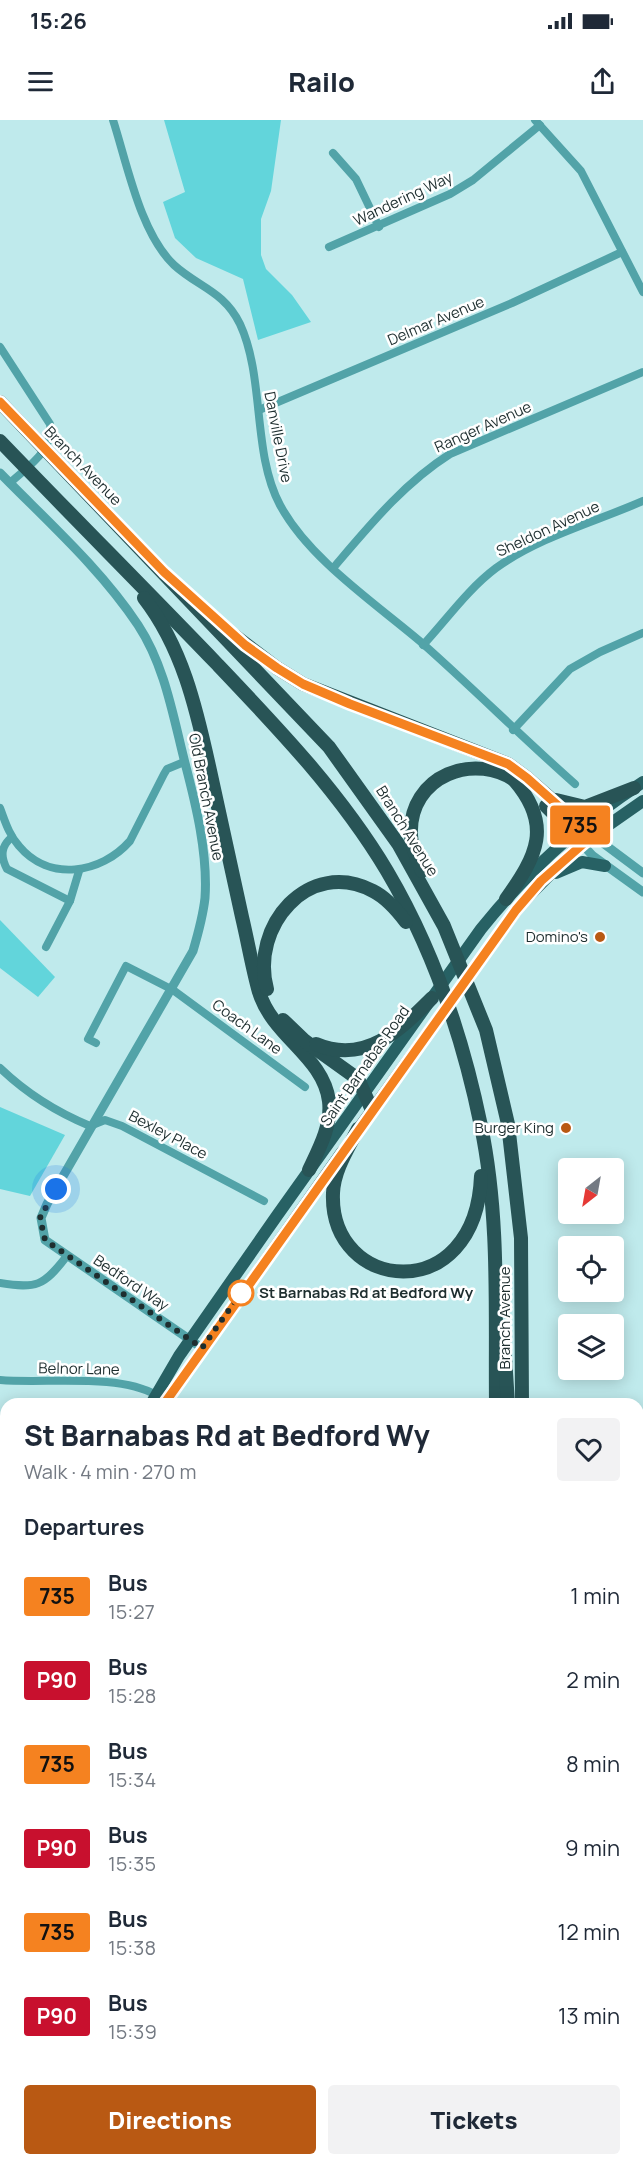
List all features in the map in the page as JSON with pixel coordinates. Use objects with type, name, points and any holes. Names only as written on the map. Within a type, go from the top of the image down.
[{"type":"highway","name":"Branch Avenue","points":[[0,402],[329,747],[399,845],[444,926],[471,987],[495,1062],[515,1170],[521,1238],[524,1398]]},
{"type":"highway","name":"Branch Avenue","points":[[0,441],[302,755],[363,835],[387,872],[436,972],[452,1014],[487,1160],[495,1280],[496,1398]]},
{"type":"highway","points":[[108,555],[150,607],[185,672],[200,725],[259,991],[276,1026],[315,1066],[326,1089],[329,1102],[325,1134],[309,1170]]},
{"type":"highway","points":[[164,572],[245,645],[303,684],[508,764],[549,796],[582,835]]},
{"type":"highway","points":[[444,926],[411,835],[418,804],[440,778],[457,770],[474,766],[489,768],[510,776],[582,835]]},
{"type":"highway","points":[[506,899],[530,861],[538,839],[535,813],[523,790],[510,776]]},
{"type":"highway","points":[[549,796],[570,805],[585,807],[638,785]]},
{"type":"highway","points":[[372,1110],[365,1090],[358,1079],[298,1035],[277,1012],[264,977],[264,958],[276,921],[286,906],[299,894],[335,883],[357,885],[373,891],[398,912],[426,951]]},
{"type":"highway","points":[[298,1035],[326,1048],[345,1051],[365,1048],[393,1035],[432,998]]},
{"type":"highway","points":[[358,1129],[337,1172],[333,1192],[336,1219],[343,1236],[360,1256],[385,1269],[407,1272],[424,1269],[436,1265],[455,1251],[473,1220],[480,1192],[481,1176],[472,1111],[473,1094]]},
{"type":"highway","points":[[495,1280],[504,1338],[508,1398]]},
{"type":"main road","name":"Saint Barnabas Road","points":[[159,1398],[190,1340],[450,970],[506,899],[638,785]]},
{"type":"main road","name":"Saint Barnabas Road","points":[[160,1398],[202,1348],[510,919],[582,835],[643,801]]},
{"type":"main road","points":[[541,881],[572,864],[582,862],[605,866]]},
{"type":"street","name":"Danville Drive","points":[[113,120],[156,242],[173,264],[216,292],[240,324],[246,341],[259,410],[269,480],[280,505],[294,525],[334,567],[575,784]]},
{"type":"street","name":"Wandering Way","points":[[329,247],[450,194],[473,180],[538,122]]},
{"type":"street","points":[[538,122],[580,171],[643,292]]},
{"type":"street","points":[[333,153],[356,179],[379,227]]},
{"type":"street","name":"Delmar Avenue","points":[[259,410],[512,303],[622,252]]},
{"type":"street","points":[[0,347],[50,424],[50,440],[45,450],[10,483]]},
{"type":"street","name":"Ranger Avenue","points":[[334,567],[408,484],[450,454],[643,372]]},
{"type":"street","name":"Old Branch Avenue","points":[[0,473],[104,579],[139,627],[158,665],[172,707],[205,869],[205,898],[201,926],[193,951],[173,990],[90,1126],[40,1218],[45,1240]]},
{"type":"street","name":"Sheldon Avenue","points":[[423,645],[479,582],[499,566],[555,537],[643,501]]},
{"type":"street","points":[[513,730],[570,669],[600,652],[643,633]]},
{"type":"street","points":[[0,808],[12,837],[20,847],[39,862],[64,870],[79,871],[95,866],[123,850],[142,821],[167,769],[184,762]]},
{"type":"street","points":[[582,835],[605,866],[643,892]]},
{"type":"street","points":[[582,835],[643,873]]},
{"type":"street","points":[[12,837],[4,845],[2,853],[7,869],[70,901]]},
{"type":"street","points":[[46,947],[70,901],[79,871]]},
{"type":"street","name":"Coach Lane","points":[[96,1043],[88,1039],[126,966],[173,990],[305,1086]]},
{"type":"street","points":[[0,1068],[40,1101],[90,1126]]},
{"type":"street","name":"Bexley Place","points":[[90,1126],[105,1120],[116,1123],[264,1201]]},
{"type":"street","name":"Bedford Way","points":[[45,1240],[66,1257],[202,1348]]},
{"type":"street","points":[[0,1283],[28,1287],[43,1283],[66,1257]]},
{"type":"street","name":"Belnor Lane","points":[[0,1380],[116,1383],[141,1387],[154,1398]]},
{"type":"shaded area","points":[[164,120],[281,120],[271,191],[261,219],[261,255],[266,269],[292,295],[311,322],[258,340],[243,279],[196,258],[175,238],[163,202],[185,192]]},
{"type":"shaded area","points":[[0,920],[55,977],[38,997],[0,968]]},
{"type":"shaded area","points":[[0,1107],[65,1135],[30,1196],[0,1189]]},
{"type":"bus line","name":"735","points":[[0,402],[164,572],[245,645],[303,684],[508,764],[592,836],[541,881],[516,910],[168,1398]]},
{"type":"place","name":"Domino's","points":[[600,937]]},
{"type":"place","name":"Burger King","points":[[566,1128]]},
{"type":"place","name":"St Barnabas Rd at Bedford Wy","points":[[241,1293]]},
{"type":"route","points":[[56,1189],[40,1218],[45,1240],[66,1257],[202,1348],[241,1293]]}]
